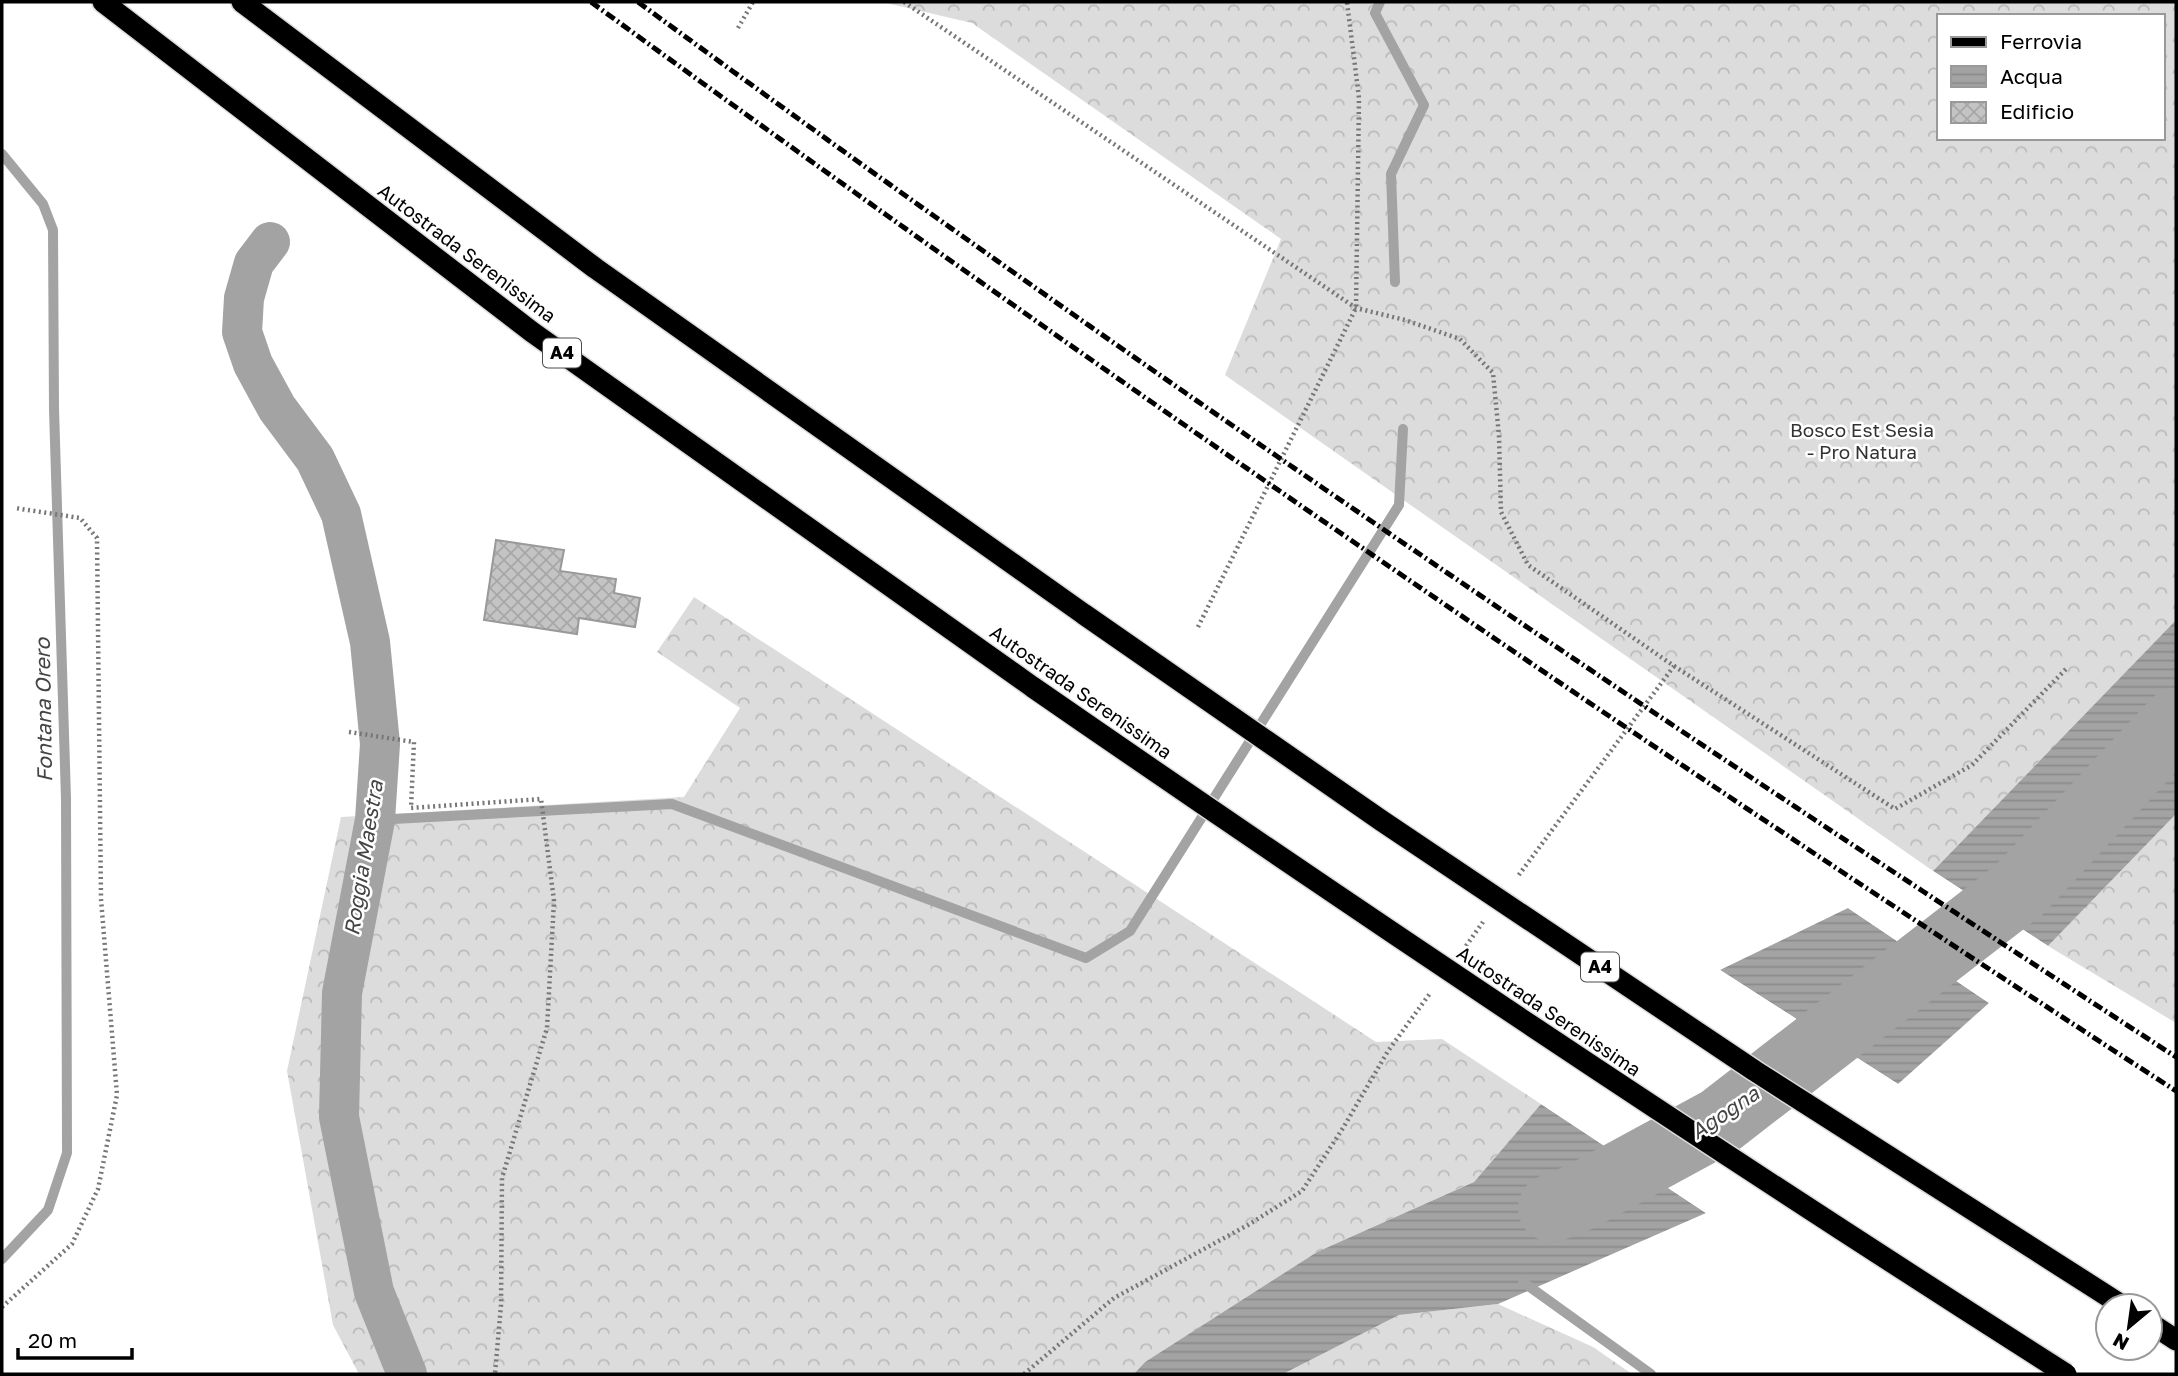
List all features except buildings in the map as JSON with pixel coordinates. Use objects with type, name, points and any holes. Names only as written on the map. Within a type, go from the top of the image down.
[{"type":"highway","name":"Autostrada Serenissima","points":[[103,2],[532,332],[1034,688],[1368,919],[1854,1239],[2066,1374]]},
{"type":"highway","name":"A4","points":[[243,2],[595,268],[1085,615],[1382,821],[1755,1071],[2101,1292]]},
{"type":"path","points":[[738,28],[753,2]]},
{"type":"path","points":[[904,2],[1356,308],[1405,320],[1460,339],[1493,373],[1499,436],[1501,512],[1528,565],[1674,666],[1895,809],[1972,765],[2066,669]]},
{"type":"path","points":[[1198,627],[1356,308],[1359,98],[1347,2]]},
{"type":"path","points":[[2,1307],[72,1244],[98,1189],[117,1095],[101,899],[97,538],[80,518],[15,508]]},
{"type":"path","points":[[1510,886],[1674,666]]},
{"type":"path","points":[[349,732],[414,742],[411,808],[541,799],[554,901],[547,1028],[502,1178],[501,1305],[495,1374]]},
{"type":"path","points":[[1461,952],[1486,919]]},
{"type":"path","points":[[1024,1374],[1114,1298],[1248,1225],[1302,1191],[1388,1051],[1437,985]]},
{"type":"green space","name":"Bosco Est Sesia - Pro Natura","points":[[882,2],[2176,2],[2176,620],[1933,871],[1225,375],[1281,239],[972,23]]},
{"type":"green space","points":[[694,597],[1376,1042],[1442,1039],[1541,1104],[1474,1182],[1317,1252],[1145,1362],[1134,1374],[359,1374],[333,1325],[287,1071],[341,817],[684,797],[740,708],[657,652]]},
{"type":"green space","points":[[2176,814],[2176,1023],[2048,946]]},
{"type":"green space","points":[[1498,1304],[1593,1347],[1632,1374],[1283,1374],[1399,1315]]},
{"type":"water","points":[[2176,620],[2176,814],[2048,946],[1933,871]]},
{"type":"water","points":[[1848,908],[1989,1003],[1898,1084],[1720,970]]},
{"type":"water","points":[[1541,1104],[1706,1213],[1498,1304],[1399,1315],[1283,1374],[1134,1374],[1145,1362],[1317,1252],[1474,1182]]},
{"type":"pier","points":[[1930,869],[2051,948],[2046,949],[1931,874]]},
{"type":"pier","points":[[1850,905],[1991,1000],[1992,1005],[1845,906]]},
{"type":"pier","points":[[1717,968],[1901,1086],[1896,1087],[1718,973]]},
{"type":"pier","points":[[1540,1100],[1708,1210],[1709,1215],[1538,1102]]},
{"type":"waterway","points":[[1380,2],[1375,13],[1424,105],[1391,174],[1395,282]]},
{"type":"waterway","name":"Fontana Orero","points":[[2,154],[43,204],[53,230],[54,409],[66,799],[67,1153],[48,1210],[2,1259]]},
{"type":"waterway","name":"Roggia Maestra","points":[[270,242],[254,263],[244,298],[242,332],[253,364],[277,408],[315,459],[341,514],[370,642],[380,744],[375,820],[342,993],[339,1117],[374,1292],[407,1374]]},
{"type":"waterway","points":[[375,820],[672,804],[1086,958],[1130,931],[1399,505],[1403,429]]},
{"type":"waterway","name":"Agogna","points":[[1552,1208],[1580,1197],[1720,1121],[2020,889],[2176,722]]},
{"type":"waterway","points":[[1523,1282],[1651,1374]]},
{"type":"railway","points":[[591,2],[1178,421],[1774,827],[2176,1091]]},
{"type":"railway","points":[[638,2],[1207,408],[1786,801],[2176,1057]]}]
